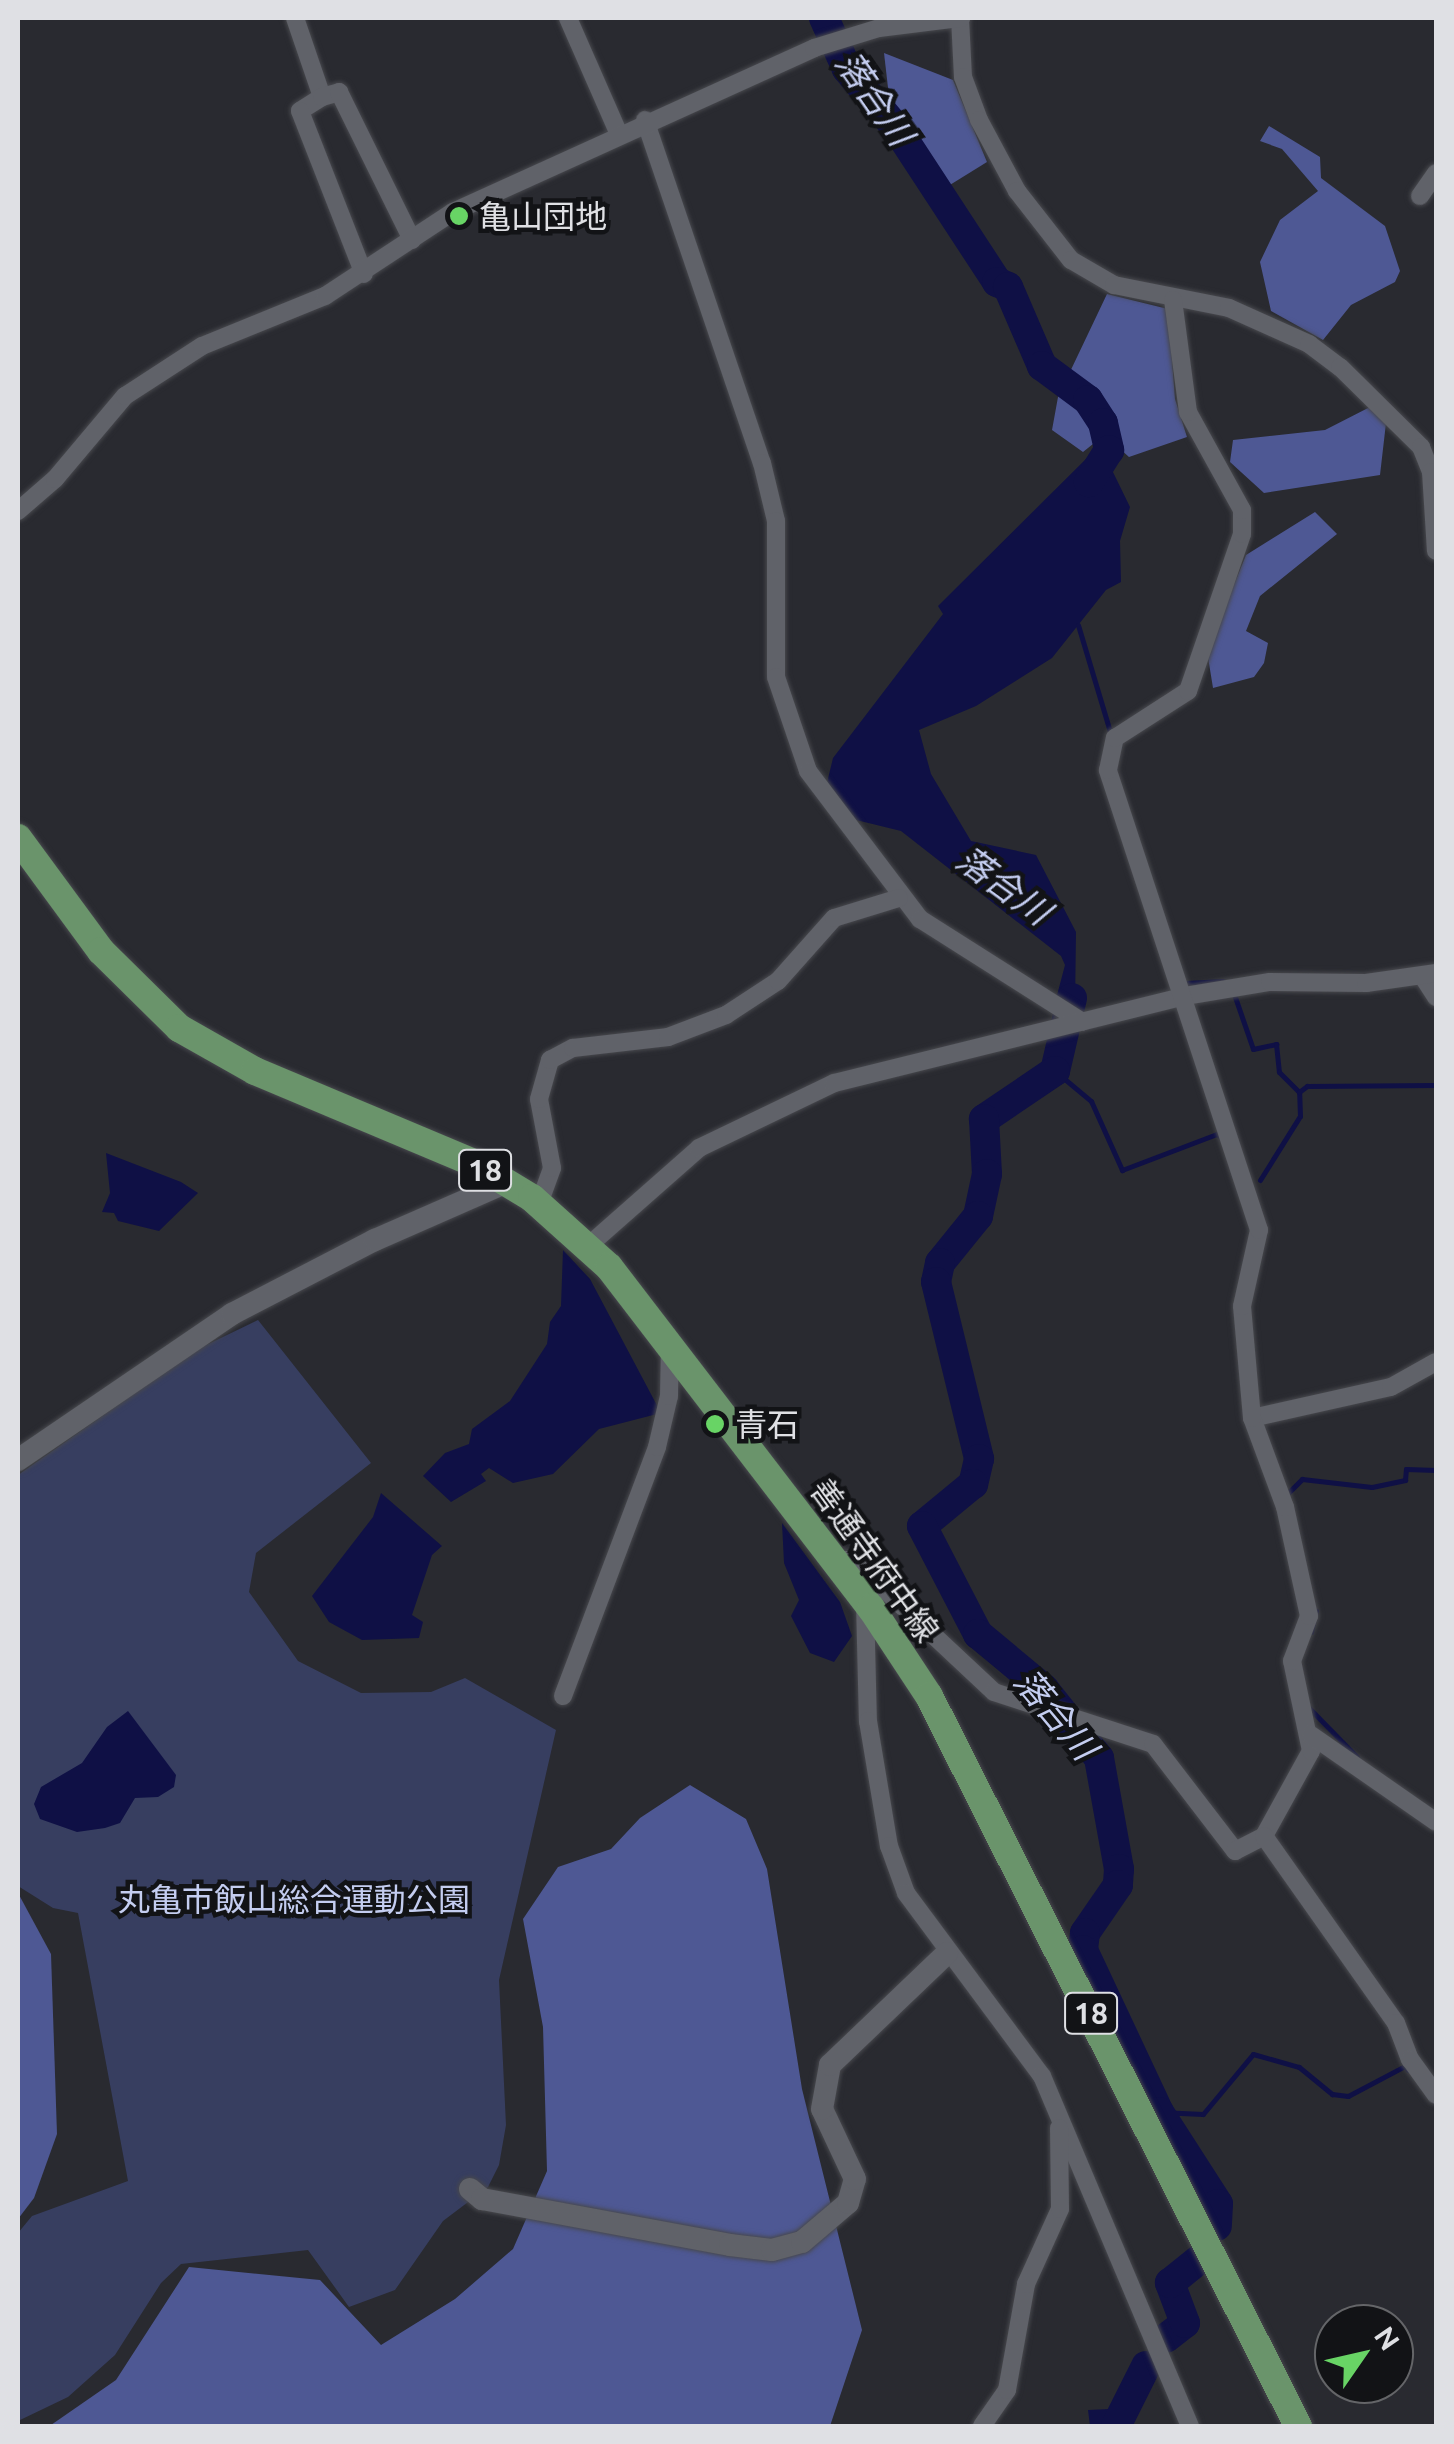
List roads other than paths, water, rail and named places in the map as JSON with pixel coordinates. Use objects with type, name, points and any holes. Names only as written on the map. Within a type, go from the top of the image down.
[{"type":"main road","name":"善通寺府中線","points":[[18,838],[102,951],[193,1038],[255,1072],[400,1129],[506,1182],[588,1246],[670,1346],[873,1604],[956,1742],[1298,2426]]},
{"type":"street","points":[[294,18],[322,97]]},
{"type":"street","points":[[568,18],[618,132]]},
{"type":"street","points":[[18,511],[55,479],[124,396],[202,346],[364,274],[468,204],[618,132],[814,48],[843,38],[960,18],[970,100],[1017,191],[1071,260],[1114,285],[1173,300],[1229,308],[1309,344],[1340,367],[1421,447],[1431,472],[1436,551]]},
{"type":"street","points":[[364,274],[300,111],[339,92],[412,240]]},
{"type":"street","points":[[645,120],[699,266],[776,521],[776,677],[787,721],[808,772],[898,898],[1070,1023]]},
{"type":"street","points":[[1420,196],[1436,173]]},
{"type":"street","points":[[835,1560],[853,1560],[994,1692],[1152,1744],[1235,1851],[1264,1836],[1310,1751],[1311,1735],[1292,1660],[1309,1616],[1285,1507],[1252,1418],[1242,1306],[1259,1230],[1108,770],[1115,738],[1188,690],[1242,534],[1242,510],[1188,412],[1173,300]]},
{"type":"street","points":[[539,1204],[552,1168],[539,1099],[550,1060],[574,1048],[668,1037],[726,1015],[778,981],[820,927],[854,909],[898,898]]},
{"type":"street","points":[[588,1246],[699,1148],[834,1083],[1184,996],[1270,982],[1430,975],[1436,998]]},
{"type":"street","points":[[18,1460],[232,1314],[506,1182]]},
{"type":"street","points":[[564,1696],[657,1447],[669,1396],[670,1346]]},
{"type":"street","points":[[1252,1418],[1391,1387],[1436,1362]]},
{"type":"street","points":[[873,1604],[868,1721],[889,1846],[906,1893],[1042,2076],[1184,2422]]},
{"type":"street","points":[[1311,1735],[1436,1822]]},
{"type":"street","points":[[1264,1836],[1396,2023],[1410,2059],[1436,2096]]},
{"type":"street","points":[[470,2189],[482,2199],[730,2245],[772,2250],[802,2242],[848,2203],[854,2179],[850,2158],[822,2108],[830,2065],[947,1953]]},
{"type":"street","points":[[982,2426],[1007,2390],[1026,2284],[1060,2209],[1058,2117]]},
{"type":"water","points":[[1098,447],[1113,452],[1111,468],[1130,507],[1120,541],[1121,582],[1106,590],[1052,658],[976,706],[919,730],[931,774],[971,841],[1036,855],[1076,932],[1075,1006],[1056,999],[1065,965],[1061,956],[901,831],[848,818],[826,787],[833,758],[943,614],[938,606]]},
{"type":"water","points":[[106,1153],[181,1182],[198,1193],[159,1231],[118,1221],[114,1213],[102,1212],[110,1193]]},
{"type":"water","points":[[563,1250],[590,1279],[661,1413],[599,1429],[553,1474],[513,1483],[489,1468],[481,1474],[486,1481],[451,1502],[423,1476],[445,1453],[469,1444],[472,1429],[510,1401],[547,1344],[550,1322],[561,1306]]},
{"type":"water","points":[[381,1493],[442,1546],[432,1555],[412,1615],[423,1622],[419,1638],[362,1640],[329,1622],[312,1596],[373,1517]]},
{"type":"water","points":[[782,1523],[840,1602],[852,1636],[834,1662],[810,1653],[791,1616],[799,1600],[784,1563]]},
{"type":"water","points":[[128,1711],[176,1775],[174,1787],[158,1797],[135,1798],[120,1823],[105,1828],[77,1832],[40,1819],[34,1804],[41,1787],[82,1763],[107,1727]]},
{"type":"water","points":[[1132,2408],[1123,2426],[1090,2426],[1088,2410]]},
{"type":"waterway","name":"落合川","points":[[824,18],[847,69],[897,129],[997,282],[1008,287],[1042,366],[1088,400],[1103,423],[1109,450],[1089,482]]},
{"type":"waterway","points":[[1078,625],[1110,732]]},
{"type":"waterway","points":[[1186,983],[1223,981]]},
{"type":"waterway","points":[[1235,997],[1253,1049],[1276,1044],[1279,1072],[1299,1092]]},
{"type":"waterway","name":"落合川","points":[[1072,998],[1055,1071],[984,1119],[987,1174],[978,1216],[940,1263],[936,1282],[979,1459],[973,1484],[922,1526],[978,1634],[1044,1689],[1099,1758],[1119,1869],[1118,1885],[1085,1933],[1083,1950],[1159,2112],[1218,2204],[1217,2226]]},
{"type":"waterway","points":[[1055,1071],[1091,1101],[1122,1170],[1217,1134],[1222,1138]]},
{"type":"waterway","points":[[1260,1180],[1300,1116],[1299,1092],[1307,1086],[1436,1085]]},
{"type":"waterway","points":[[1288,1493],[1302,1479],[1372,1487],[1405,1480],[1406,1469],[1436,1470]]},
{"type":"waterway","points":[[1311,1632],[1316,1611]]},
{"type":"waterway","points":[[1309,1708],[1357,1757]]},
{"type":"waterway","points":[[1159,2112],[1203,2114],[1253,2054],[1299,2067],[1332,2094],[1348,2096],[1405,2066],[1408,2070]]},
{"type":"waterway","name":"落合川","points":[[1166,2338],[1185,2323],[1170,2283],[1200,2259]]},
{"type":"waterway","name":"落合川","points":[[1116,2426],[1146,2366]]},
{"type":"place","name":"亀山団地","points":[[459,216]]},
{"type":"place","name":"青石","points":[[715,1424]]},
{"type":"park label","name":"丸亀市飯山総合運動公園","points":[[294,1899]]}]
